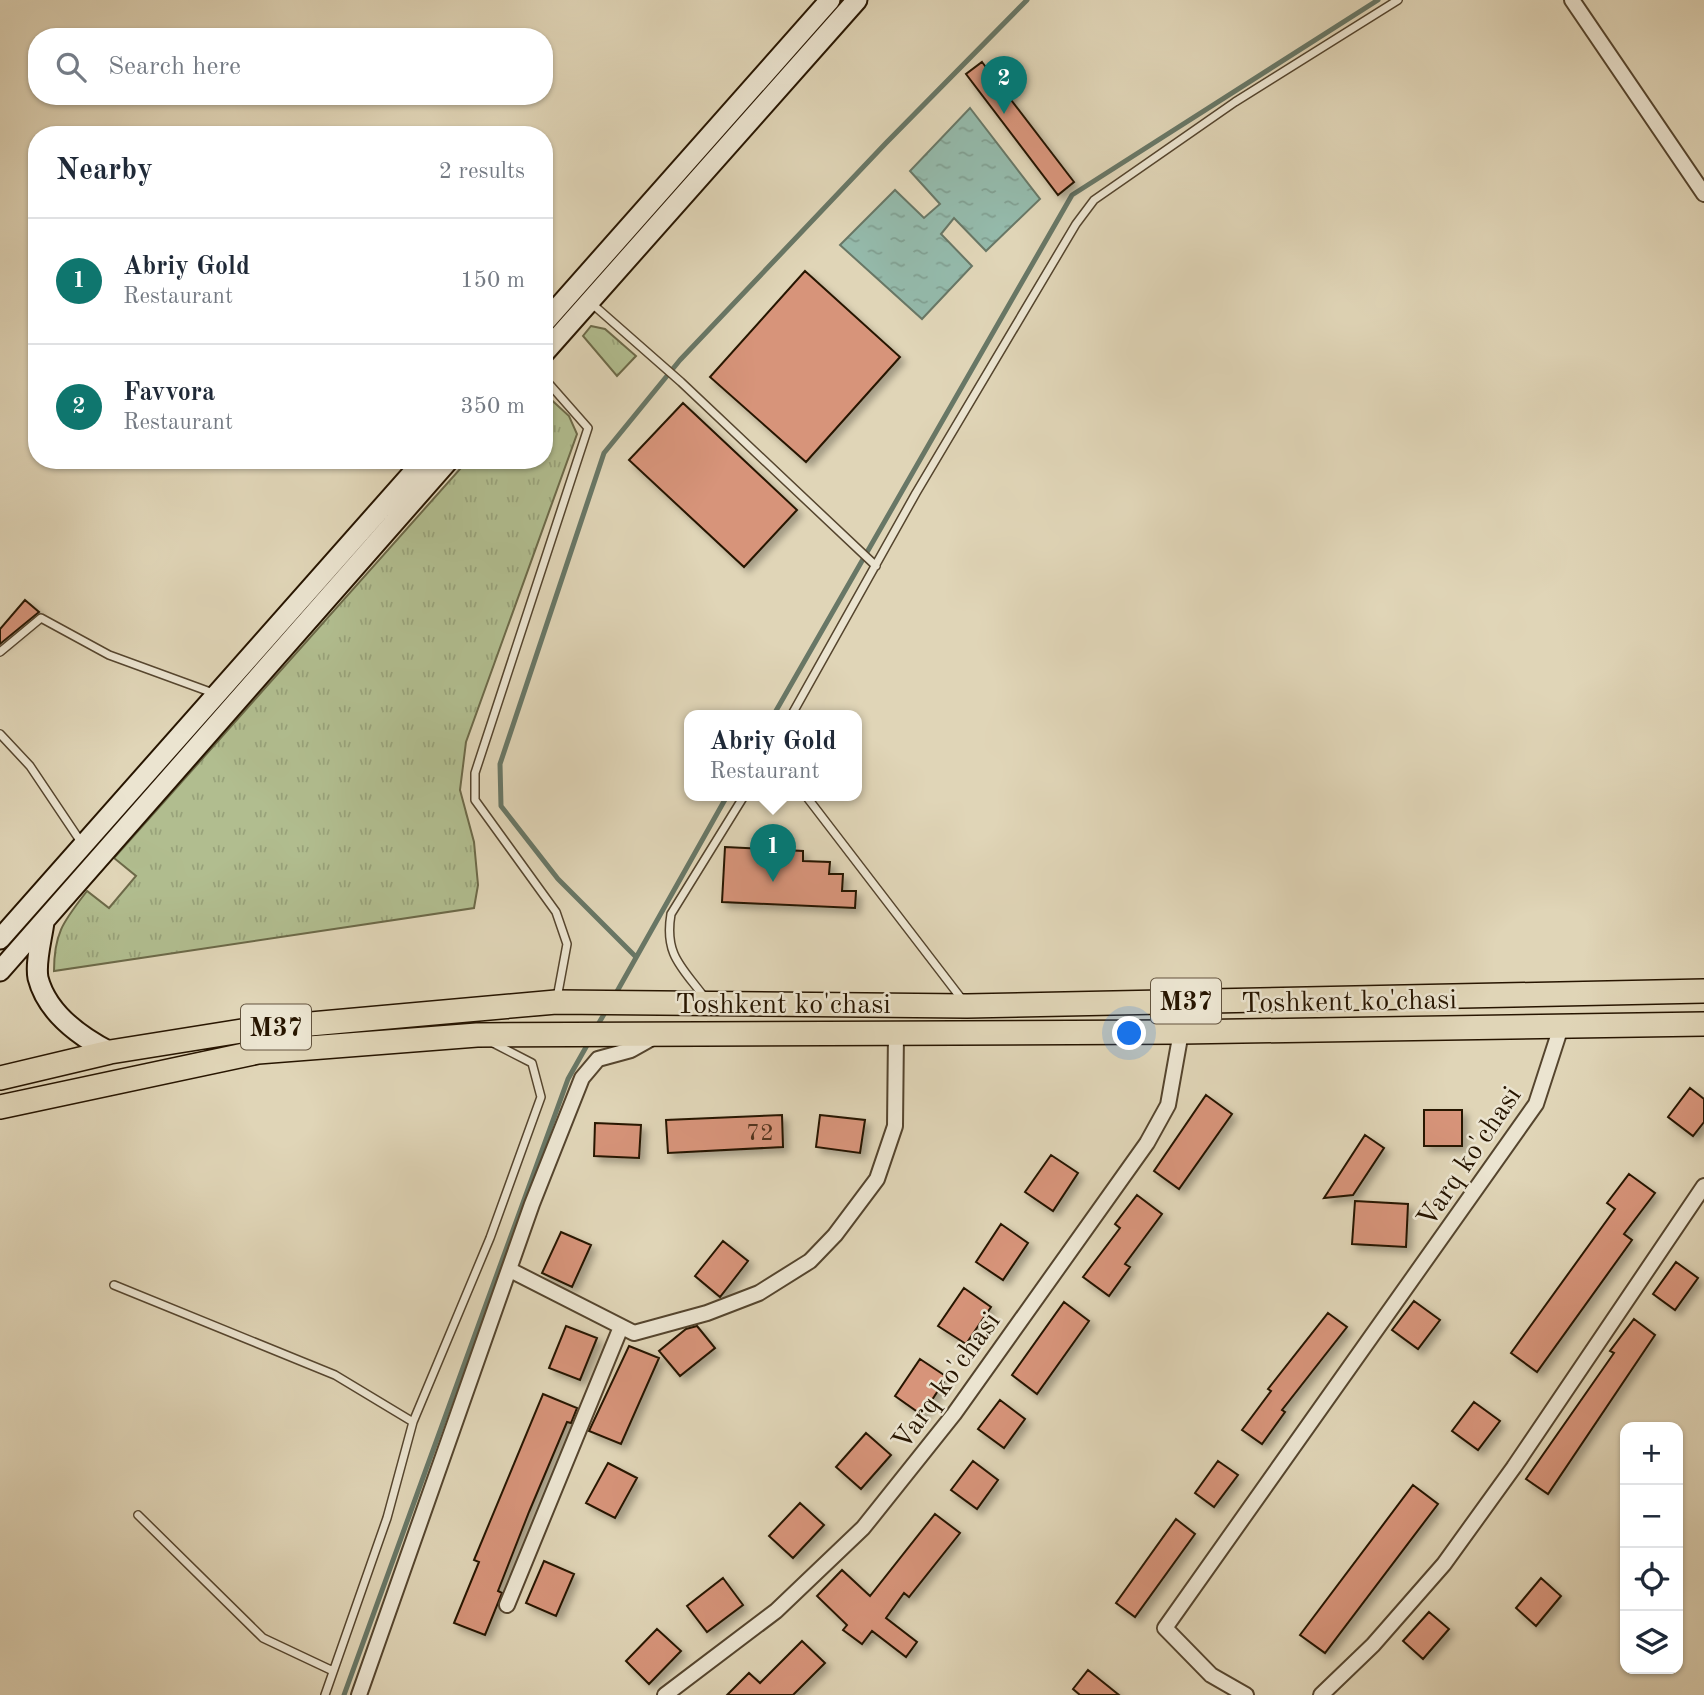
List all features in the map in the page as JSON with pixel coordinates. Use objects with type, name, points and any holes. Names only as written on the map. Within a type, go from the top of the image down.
[{"type":"highway","name":"Toshkent ko'chasi","points":[[556,1002],[967,1006],[1704,990]]},
{"type":"highway","name":"M37","points":[[0,1078],[110,1052],[254,1029],[556,1002]]},
{"type":"highway","name":"Toshkent ko'chasi","points":[[660,1033],[1181,1032],[1704,1024]]},
{"type":"highway","name":"M37","points":[[0,1107],[258,1052],[477,1035],[660,1033]]},
{"type":"main road","points":[[553,313],[830,0]]},
{"type":"main road","points":[[553,343],[857,0]]},
{"type":"main road","points":[[0,939],[416,469]]},
{"type":"main road","points":[[0,971],[441,469]]},
{"type":"main road","points":[[44,922],[38,977],[51,1003],[79,1036],[110,1052]]},
{"type":"street","points":[[1572,0],[1704,194]]},
{"type":"street","name":"Varq ko'chasi","points":[[1246,1695],[1211,1675],[1165,1628],[1536,1104],[1561,1027]]},
{"type":"street","name":"Varq ko'chasi","points":[[665,1695],[776,1611],[863,1528],[954,1414],[1147,1143],[1168,1105],[1181,1032]]},
{"type":"street","points":[[359,1695],[510,1270],[582,1078],[598,1059],[631,1050],[660,1033]]},
{"type":"street","points":[[510,1270],[634,1333],[661,1327],[759,1293],[810,1261],[835,1235],[877,1179],[895,1126],[896,1033]]},
{"type":"street","points":[[1321,1695],[1373,1645],[1444,1564],[1514,1467],[1704,1185]]},
{"type":"street","points":[[507,1605],[621,1327]]},
{"type":"lane","points":[[794,710],[916,493],[1076,224],[1094,200],[1235,102],[1398,0]]},
{"type":"lane","points":[[589,302],[681,382],[876,566]]},
{"type":"lane","points":[[553,388],[588,428],[475,773],[475,800],[556,912],[567,944],[556,1002]]},
{"type":"lane","points":[[0,652],[41,618],[109,654],[217,695]]},
{"type":"lane","points":[[0,734],[30,766],[83,844]]},
{"type":"lane","points":[[708,1002],[675,958],[668,936],[671,914],[741,801]]},
{"type":"lane","points":[[810,801],[967,1006]]},
{"type":"lane","points":[[325,1695],[387,1518],[413,1422],[490,1238],[541,1097],[532,1063],[477,1035]]},
{"type":"lane","points":[[114,1285],[335,1375],[413,1422]]},
{"type":"lane","points":[[138,1515],[263,1638],[333,1671]]},
{"type":"green space","points":[[591,326],[605,329],[636,356],[617,376],[583,336]]},
{"type":"green space","points":[[553,401],[569,416],[577,434],[466,742],[460,790],[474,842],[478,885],[474,908],[54,971],[58,936],[87,891],[109,908],[136,876],[114,858],[460,469],[553,469]]},
{"type":"water","points":[[970,108],[1040,199],[986,251],[954,218],[941,234],[972,266],[922,319],[840,245],[895,190],[924,218],[940,204],[910,171]]},
{"type":"building","points":[[982,62],[1074,182],[1058,195],[966,74]]},
{"type":"building","points":[[805,271],[900,357],[806,462],[710,377]]},
{"type":"building","points":[[683,403],[797,510],[744,567],[629,460]]},
{"type":"building","points":[[25,600],[39,612],[0,644],[0,629]]},
{"type":"building","points":[[725,847],[803,851],[803,861],[830,862],[829,874],[843,874],[842,891],[856,891],[855,908],[722,902]]},
{"type":"building","points":[[1690,1088],[1704,1099],[1704,1122],[1693,1136],[1668,1117]]},
{"type":"building","points":[[1206,1095],[1232,1114],[1179,1189],[1154,1171]]},
{"type":"building","points":[[1424,1110],[1462,1110],[1462,1146],[1424,1146]]},
{"type":"building","points":[[782,1115],[783,1147],[668,1153],[666,1120]]},
{"type":"building","points":[[820,1115],[865,1120],[860,1153],[816,1147]]},
{"type":"building","points":[[595,1123],[641,1125],[639,1158],[594,1156]]},
{"type":"building","points":[[1365,1135],[1384,1148],[1353,1195],[1324,1198]]},
{"type":"building","points":[[1051,1155],[1078,1173],[1053,1211],[1025,1192]]},
{"type":"building","points":[[1629,1174],[1655,1193],[1624,1234],[1632,1240],[1537,1372],[1511,1353],[1615,1209],[1607,1203]]},
{"type":"building","points":[[1137,1195],[1162,1214],[1125,1264],[1130,1267],[1109,1296],[1083,1277],[1120,1228],[1115,1224]]},
{"type":"building","points":[[1355,1201],[1408,1204],[1406,1247],[1352,1244]]},
{"type":"building","points":[[1001,1224],[1028,1243],[1003,1280],[976,1262]]},
{"type":"building","points":[[561,1232],[591,1245],[572,1287],[542,1273]]},
{"type":"building","points":[[723,1241],[748,1261],[720,1297],[695,1276]]},
{"type":"building","points":[[1676,1262],[1698,1278],[1675,1310],[1653,1294]]},
{"type":"building","points":[[964,1288],[991,1307],[966,1344],[938,1326]]},
{"type":"building","points":[[1414,1301],[1440,1320],[1418,1349],[1392,1330]]},
{"type":"building","points":[[1064,1302],[1089,1321],[1037,1394],[1012,1375]]},
{"type":"building","points":[[1328,1313],[1347,1327],[1282,1410],[1285,1412],[1262,1444],[1242,1430],[1271,1391],[1268,1389]]},
{"type":"building","points":[[1634,1319],[1655,1335],[1548,1494],[1526,1479],[1614,1353],[1610,1351]]},
{"type":"building","points":[[566,1326],[597,1338],[580,1380],[549,1368]]},
{"type":"building","points":[[697,1326],[715,1348],[680,1376],[659,1351],[686,1329]]},
{"type":"building","points":[[629,1346],[659,1358],[621,1444],[589,1431]]},
{"type":"building","points":[[920,1359],[947,1377],[922,1415],[895,1396]]},
{"type":"building","points":[[543,1394],[577,1408],[571,1423],[567,1422],[529,1512],[498,1591],[502,1593],[485,1635],[454,1623],[479,1562],[474,1560]]},
{"type":"building","points":[[1000,1400],[1025,1419],[1004,1448],[978,1429]]},
{"type":"building","points":[[1474,1402],[1500,1421],[1478,1450],[1452,1431]]},
{"type":"building","points":[[866,1433],[891,1455],[861,1489],[836,1467]]},
{"type":"building","points":[[973,1461],[998,1480],[977,1509],[951,1490]]},
{"type":"building","points":[[1218,1461],[1238,1475],[1214,1507],[1195,1493]]},
{"type":"building","points":[[608,1463],[637,1478],[615,1518],[586,1503]]},
{"type":"building","points":[[1413,1485],[1438,1504],[1325,1653],[1300,1635]]},
{"type":"building","points":[[800,1503],[824,1525],[793,1558],[769,1536]]},
{"type":"building","points":[[935,1514],[960,1533],[909,1597],[904,1593],[886,1618],[917,1642],[906,1657],[872,1631],[862,1644],[843,1630],[847,1625],[817,1596],[842,1570],[870,1596]]},
{"type":"building","points":[[1176,1519],[1195,1534],[1135,1617],[1116,1603]]},
{"type":"building","points":[[544,1561],[574,1574],[556,1616],[526,1603]]},
{"type":"building","points":[[723,1578],[743,1605],[707,1632],[687,1606]]},
{"type":"building","points":[[1541,1578],[1561,1596],[1536,1626],[1516,1608]]},
{"type":"building","points":[[1429,1612],[1449,1629],[1423,1659],[1403,1641]]},
{"type":"building","points":[[657,1629],[681,1651],[649,1684],[626,1661]]},
{"type":"building","points":[[802,1641],[825,1663],[793,1695],[727,1695],[749,1673],[760,1683]]},
{"type":"building","points":[[1088,1670],[1119,1695],[1080,1695],[1073,1689]]},
{"type":"waterway","points":[[636,957],[558,879],[501,806],[500,764],[604,453],[680,360],[886,143],[1027,0]]},
{"type":"waterway","points":[[776,710],[1072,195],[1378,0]]},
{"type":"waterway","points":[[615,995],[724,801]]},
{"type":"waterway","points":[[596,1028],[607,1009]]},
{"type":"waterway","points":[[344,1695],[568,1079],[590,1040]]},
{"type":"place","name":"Favvora","points":[[1004,114]]},
{"type":"place","name":"Abriy Gold","points":[[773,882]]}]
